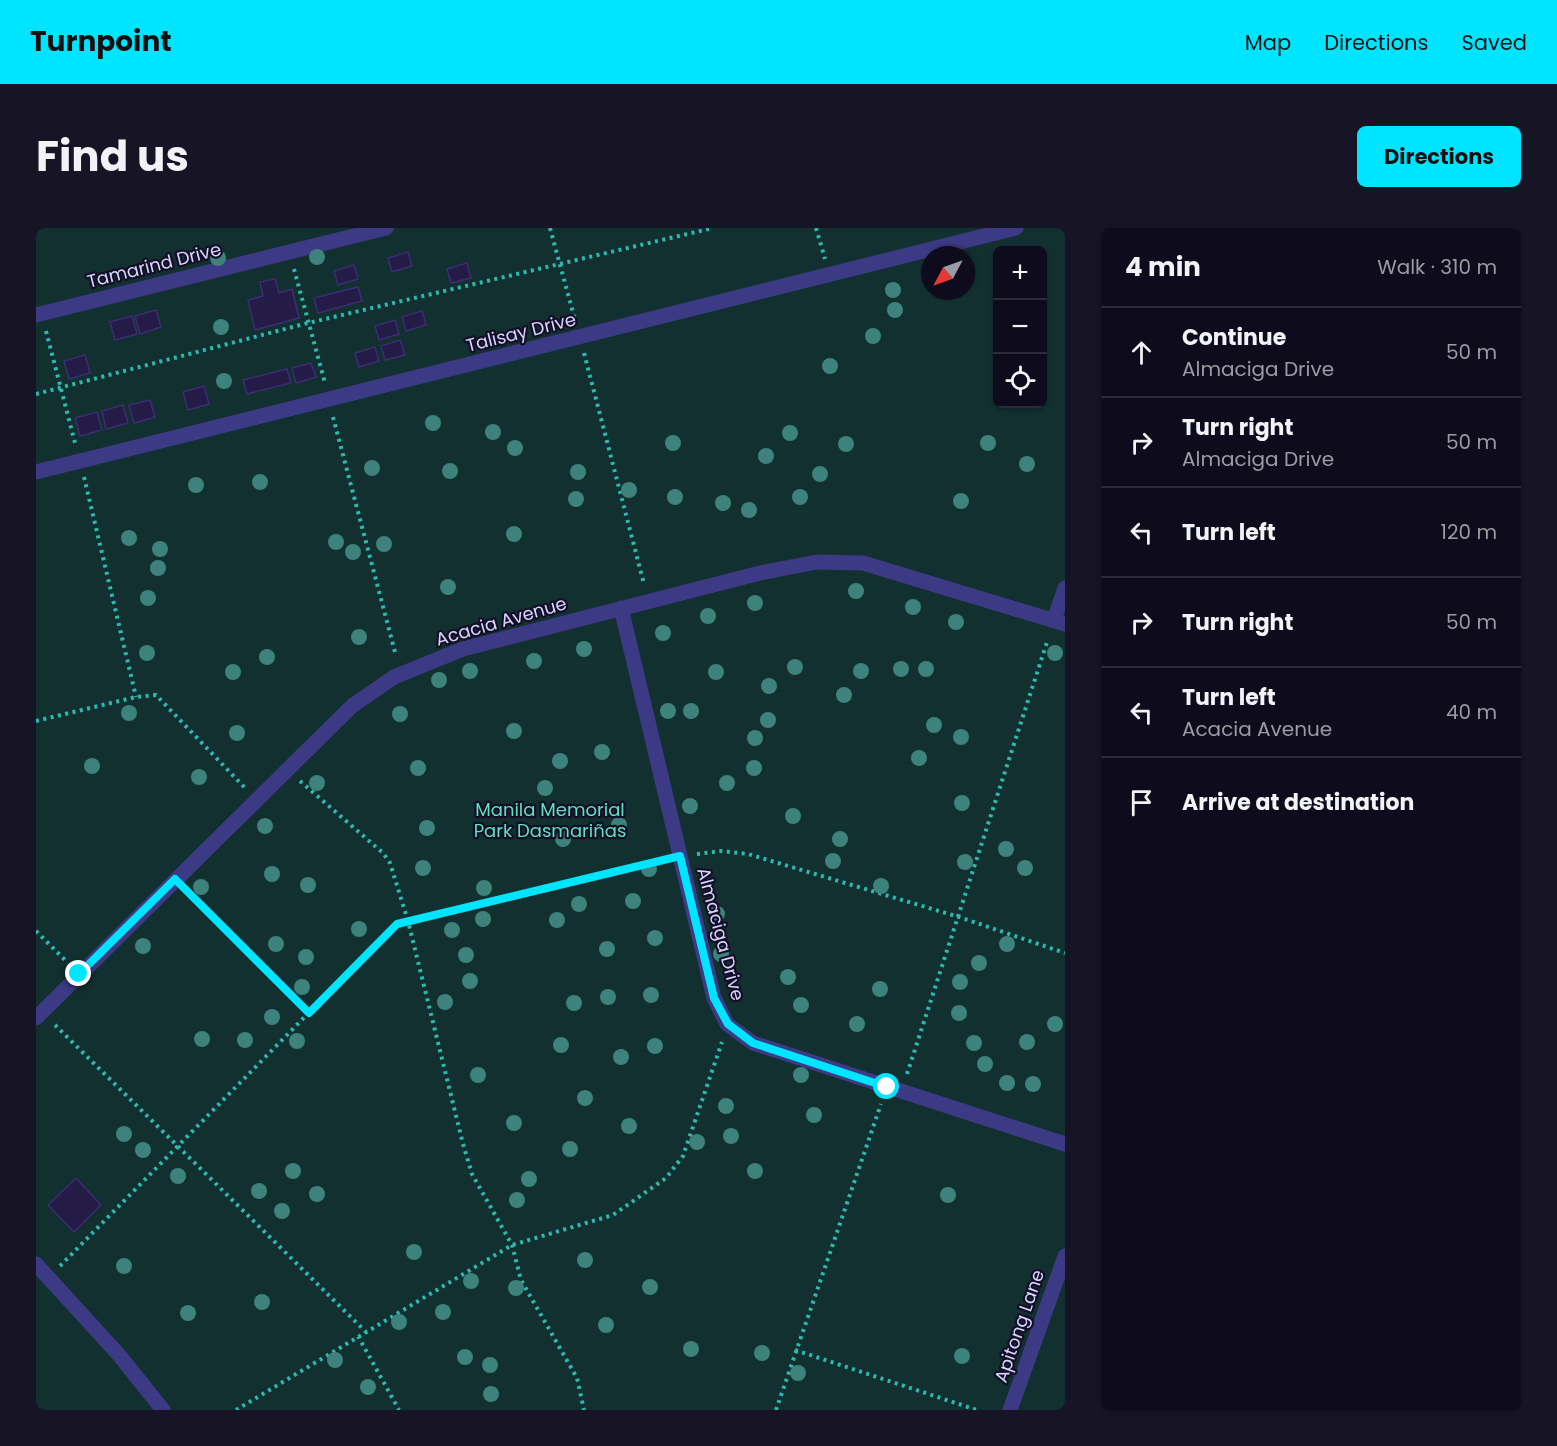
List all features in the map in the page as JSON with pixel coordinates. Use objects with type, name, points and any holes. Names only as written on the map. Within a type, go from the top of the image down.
[{"type":"lane","name":"Tamarind Drive","points":[[39,314],[386,228]]},
{"type":"lane","name":"Talisay Drive","points":[[36,472],[1016,228]]},
{"type":"lane","name":"Acacia Avenue","points":[[39,1015],[352,706],[401,674],[463,649],[760,573],[818,562],[863,563],[1060,622]]},
{"type":"lane","points":[[1060,622],[1065,588]]},
{"type":"lane","name":"Almaciga Drive","points":[[621,608],[714,998],[728,1024],[753,1043],[1065,1144]]},
{"type":"lane","name":"Apitong Lane","points":[[1010,1410],[1065,1256]]},
{"type":"lane","points":[[36,1263],[119,1355],[163,1410]]},
{"type":"path","points":[[550,228],[648,602]]},
{"type":"path","points":[[36,393],[308,323],[559,266],[713,228]]},
{"type":"path","points":[[816,228],[830,274]]},
{"type":"path","points":[[289,251],[401,674]]},
{"type":"path","points":[[39,314],[80,461],[136,697]]},
{"type":"path","points":[[776,1410],[795,1350],[959,916],[1060,622]]},
{"type":"path","points":[[36,721],[136,697],[156,695],[256,800]]},
{"type":"path","points":[[286,770],[383,853],[393,871],[408,921],[472,1174],[512,1245],[521,1280],[578,1378],[584,1410]]},
{"type":"path","points":[[49,1278],[397,924],[680,856],[722,851],[748,855],[959,916],[1065,953]]},
{"type":"path","points":[[175,879],[309,1013]]},
{"type":"path","points":[[36,931],[79,974]]},
{"type":"path","points":[[39,1015],[178,1146],[366,1332]]},
{"type":"path","points":[[236,1410],[512,1245],[613,1215],[676,1168],[683,1156],[728,1024]]},
{"type":"path","points":[[358,1336],[399,1410]]},
{"type":"path","points":[[795,1350],[978,1410]]},
{"type":"green space","name":"Manila Memorial Park Dasmariñas","points":[[36,228],[1065,228],[1065,1410],[36,1410]]},
{"type":"building","points":[[408,252],[412,266],[392,272],[388,258]]},
{"type":"building","points":[[467,263],[471,278],[451,283],[447,269]]},
{"type":"building","points":[[354,265],[358,279],[338,285],[334,271]]},
{"type":"building","points":[[275,279],[279,293],[292,289],[299,318],[255,330],[248,300],[263,296],[260,282]]},
{"type":"building","points":[[358,287],[362,301],[318,313],[314,298]]},
{"type":"building","points":[[156,310],[161,327],[140,334],[135,316]]},
{"type":"building","points":[[422,311],[426,325],[406,331],[402,317]]},
{"type":"building","points":[[132,316],[137,334],[115,340],[110,322]]},
{"type":"building","points":[[395,320],[399,334],[379,340],[375,326]]},
{"type":"building","points":[[400,340],[405,355],[385,360],[381,346]]},
{"type":"building","points":[[375,347],[379,361],[359,367],[355,353]]},
{"type":"building","points":[[85,355],[90,373],[69,379],[64,361]]},
{"type":"building","points":[[311,363],[316,377],[296,383],[292,368]]},
{"type":"building","points":[[287,369],[291,383],[247,394],[243,380]]},
{"type":"building","points":[[204,386],[209,404],[188,410],[183,392]]},
{"type":"building","points":[[150,400],[155,417],[134,423],[129,405]]},
{"type":"building","points":[[123,405],[128,423],[106,429],[102,411]]},
{"type":"building","points":[[97,412],[102,430],[80,436],[75,418]]},
{"type":"building","points":[[76,1178],[101,1205],[74,1232],[48,1205]]},
{"type":"route","points":[[79,974],[175,879],[309,1013],[397,924],[680,856],[714,998],[728,1024],[753,1043],[887,1087]]}]
